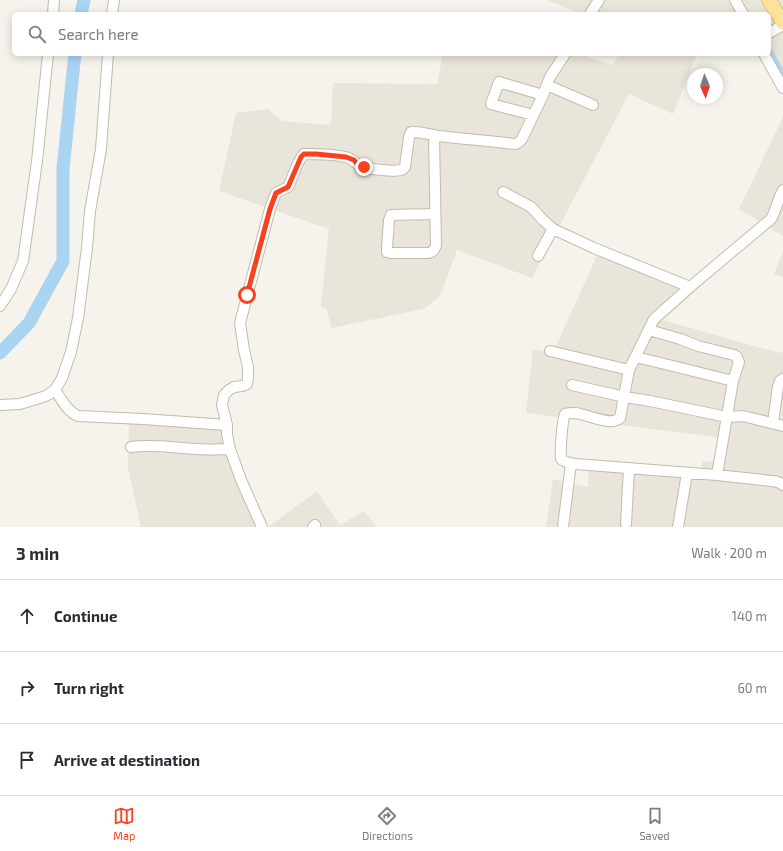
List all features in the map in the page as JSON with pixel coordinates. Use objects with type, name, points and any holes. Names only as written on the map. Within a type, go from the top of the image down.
[{"type":"main road","points":[[769,0],[777,28]]},
{"type":"street","points":[[53,12],[54,0]]},
{"type":"street","points":[[112,12],[114,0]]},
{"type":"street","points":[[591,12],[599,0]]},
{"type":"street","points":[[735,0],[742,12]]},
{"type":"street","points":[[0,306],[10,289],[22,261],[37,162],[48,56]]},
{"type":"street","points":[[0,405],[20,404],[46,396],[55,390],[62,378],[71,352],[78,318],[90,211],[101,149],[108,56]]},
{"type":"street","points":[[262,527],[241,480],[230,449],[227,425],[222,405],[224,396],[229,390],[234,387],[247,384],[248,367],[240,323],[270,209],[276,193],[288,187],[301,157],[304,154],[346,157],[354,160],[358,165],[364,167],[399,171],[405,167],[410,133],[417,131],[434,135],[518,143],[522,140],[548,85],[550,77],[564,56]]},
{"type":"street","points":[[765,56],[783,88]]},
{"type":"street","points":[[533,115],[491,104],[499,82],[543,95]]},
{"type":"street","points":[[548,85],[593,105]]},
{"type":"street","points":[[434,135],[436,245],[432,252],[429,253],[387,252],[388,226],[389,217],[391,215],[435,214]]},
{"type":"street","points":[[783,190],[771,219],[654,318],[629,370],[620,418],[614,422],[577,414],[565,414],[563,422],[561,457],[563,461],[571,463],[717,475],[772,481],[783,485]]},
{"type":"street","points":[[502,192],[531,207],[553,228],[594,248],[690,287]]},
{"type":"street","points":[[538,256],[553,228]]},
{"type":"street","points":[[649,330],[698,346],[736,356],[739,359],[733,381],[717,475]]},
{"type":"street","points":[[550,351],[629,370]]},
{"type":"street","points":[[636,357],[733,381]]},
{"type":"street","points":[[772,423],[778,386],[780,381],[783,379]]},
{"type":"street","points":[[572,385],[727,417],[742,416],[783,426]]},
{"type":"street","points":[[55,390],[72,413],[78,416],[144,418],[227,425]]},
{"type":"street","points":[[131,448],[154,446],[198,449],[230,449]]},
{"type":"street","points":[[563,527],[571,463]]},
{"type":"street","points":[[626,524],[629,468]]},
{"type":"street","points":[[678,527],[687,472]]},
{"type":"shaded area","points":[[548,0],[783,0],[783,92],[770,56],[771,56],[771,12],[576,12]]},
{"type":"shaded area","points":[[443,56],[585,56],[613,65],[618,56],[696,56],[691,68],[687,68],[687,79],[673,114],[629,94],[532,278],[457,250],[440,296],[424,309],[331,328],[327,309],[321,306],[329,229],[219,191],[236,113],[268,109],[282,121],[331,125],[333,83],[437,84]]},
{"type":"shaded area","points":[[783,117],[783,236],[739,209]]},
{"type":"shaded area","points":[[600,249],[699,288],[663,320],[783,353],[783,527],[546,527],[553,479],[588,487],[589,468],[701,476],[702,461],[722,463],[723,438],[526,413],[533,349],[553,353]]},
{"type":"shaded area","points":[[783,251],[783,277],[774,274]]},
{"type":"shaded area","points":[[129,417],[223,422],[260,527],[141,527],[128,468]]},
{"type":"shaded area","points":[[317,491],[340,525],[364,511],[377,527],[268,527]]},
{"type":"waterway","points":[[81,12],[84,0]]},
{"type":"waterway","points":[[0,353],[29,323],[63,261],[63,169],[75,56]]},
{"type":"waterway","points":[[771,56],[783,77]]},
{"type":"route","points":[[247,295],[273,199],[276,193],[288,187],[301,157],[304,154],[346,157],[354,160],[358,165],[364,167]]}]
